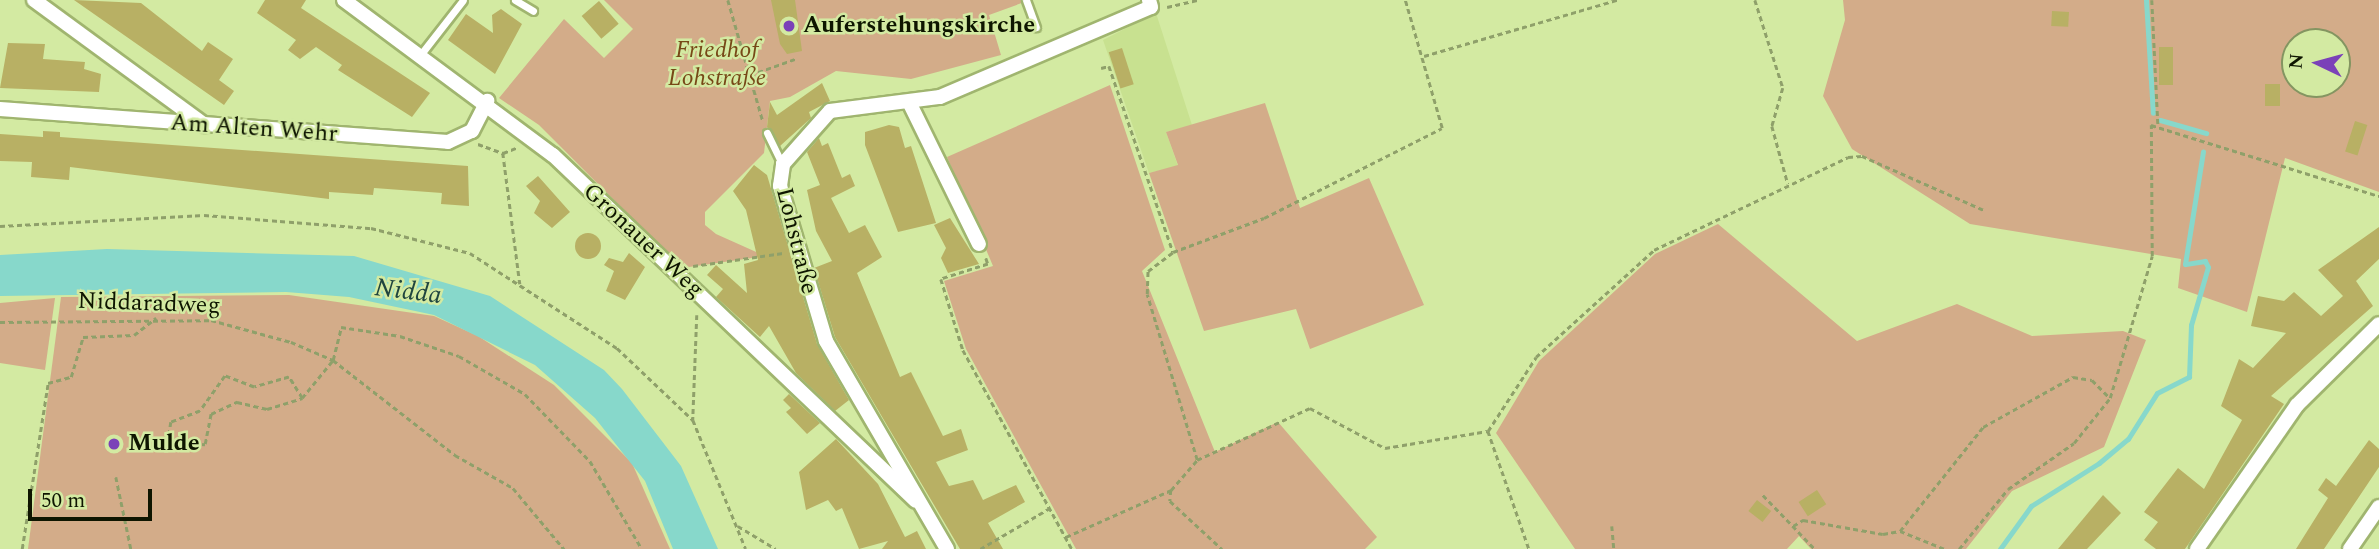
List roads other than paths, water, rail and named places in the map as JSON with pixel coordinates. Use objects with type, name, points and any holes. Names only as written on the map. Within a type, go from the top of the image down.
[{"type":"street","points":[[34,0],[206,126]]},
{"type":"street","name":"Gronauer Weg","points":[[344,0],[488,101],[673,269],[921,505]]},
{"type":"street","name":"Lohstraße","points":[[947,549],[834,361],[797,251],[780,186],[783,164],[830,111],[910,104],[1150,4]]},
{"type":"street","name":"Am Alten Wehr","points":[[0,109],[206,126],[463,139],[488,101]]},
{"type":"street","points":[[910,104],[979,244]]},
{"type":"street","points":[[2197,549],[2297,405],[2379,324]]},
{"type":"street","points":[[2350,549],[2379,507]]},
{"type":"lane","points":[[421,54],[463,0]]},
{"type":"lane","points":[[515,0],[533,11]]},
{"type":"lane","points":[[1026,0],[1036,27]]},
{"type":"lane","points":[[767,133],[783,164]]},
{"type":"water","name":"Nidda","points":[[107,249],[354,256],[490,296],[604,370],[622,389],[681,466],[718,549],[673,549],[645,481],[595,418],[535,365],[434,315],[349,297],[286,292],[0,296],[0,255]]},
{"type":"waterway","points":[[2146,0],[2153,113]]},
{"type":"waterway","points":[[2160,120],[2206,133]]},
{"type":"waterway","points":[[2000,549],[2031,506],[2099,463],[2128,439],[2157,393],[2189,377],[2191,325],[2208,267],[2205,261],[2185,264],[2203,151]]},
{"type":"place","name":"Auferstehungskirche","points":[[789,26]]},
{"type":"place","name":"Mulde","points":[[114,444]]},
{"type":"park label","name":"Friedhof Lohstraße","points":[[717,65]]}]
